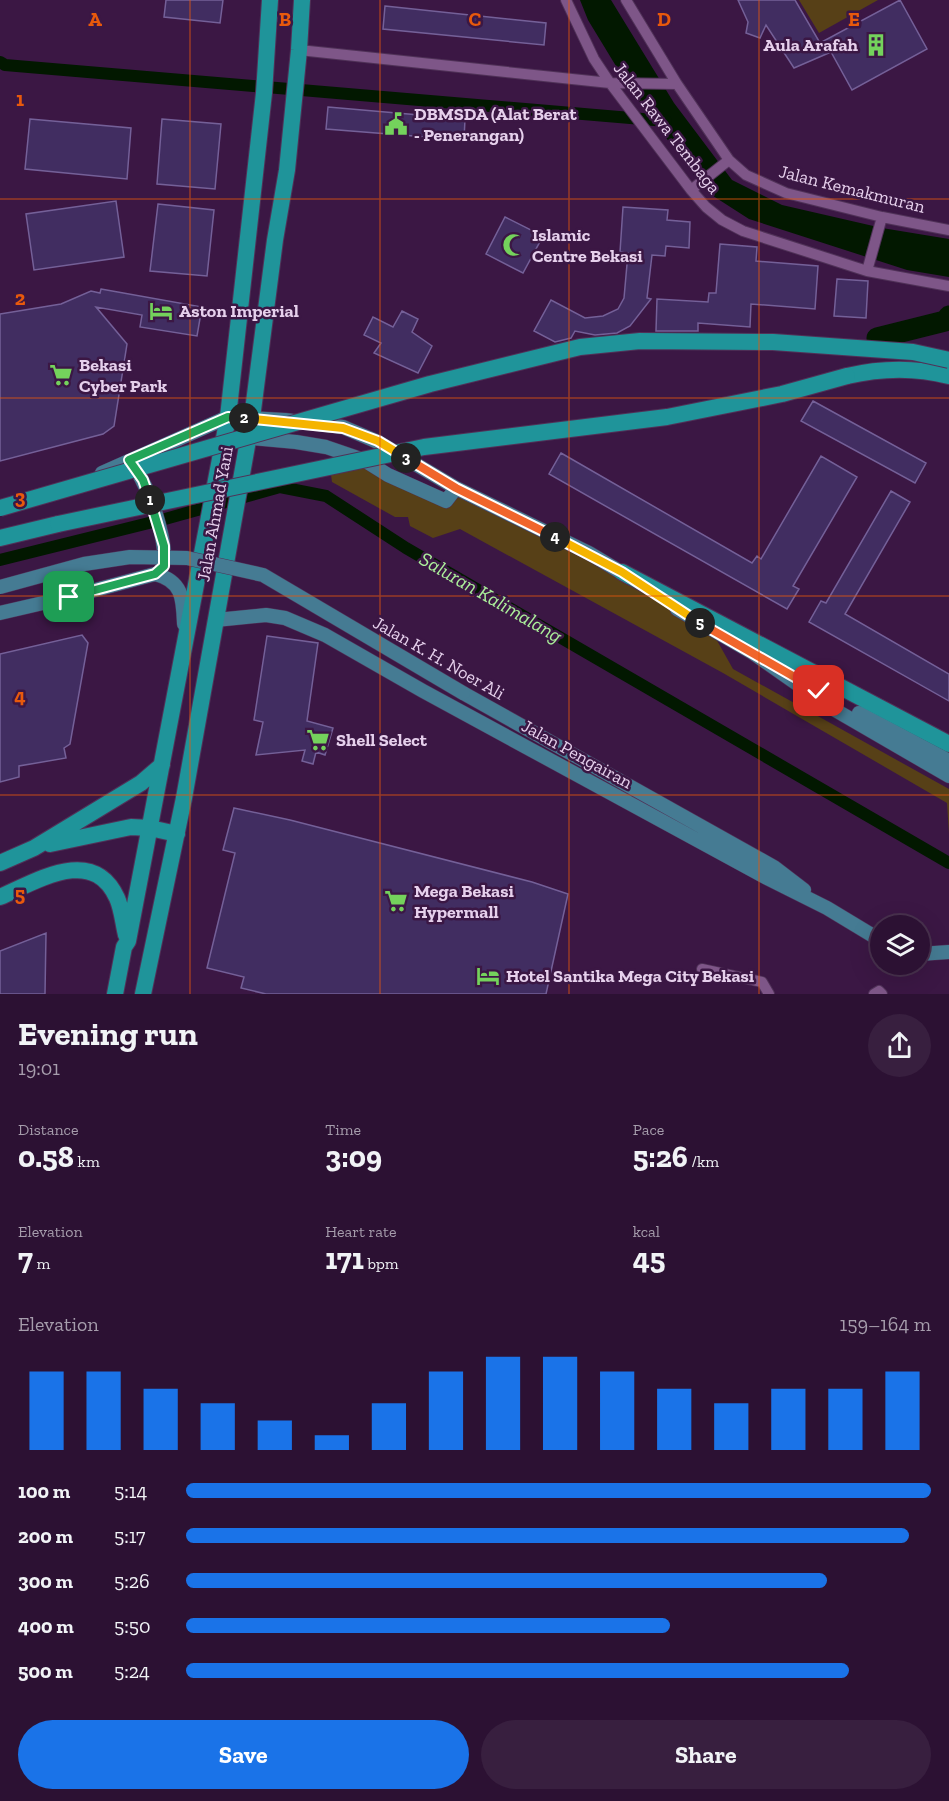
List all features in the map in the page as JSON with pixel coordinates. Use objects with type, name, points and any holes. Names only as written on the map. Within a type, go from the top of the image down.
[{"type":"highway","name":"Jalan Ahmad Yani","points":[[115,994],[124,947],[128,941],[228,417],[264,93],[270,0]]},
{"type":"highway","name":"Jalan Ahmad Yani","points":[[143,994],[177,834],[249,438],[286,170],[302,0]]},
{"type":"highway","points":[[0,508],[430,384],[580,346],[640,341],[773,342],[913,352],[949,360]]},
{"type":"highway","points":[[0,538],[424,447],[667,417],[782,394],[847,376],[890,369],[931,371],[949,376]]},
{"type":"highway","points":[[622,572],[949,744]]},
{"type":"highway","points":[[0,862],[34,848],[136,786],[162,765]]},
{"type":"highway","points":[[34,848],[131,827],[150,828],[177,834]]},
{"type":"highway","points":[[0,897],[53,872],[81,870],[94,874],[106,880],[118,899],[128,941]]},
{"type":"highway","points":[[0,902],[18,889]]},
{"type":"main road","points":[[0,508],[69,488],[228,417],[343,428],[378,441],[456,488],[589,553],[686,615],[949,761]]},
{"type":"main road","points":[[224,440],[249,438],[296,441],[326,447],[364,460],[388,475],[446,501],[456,488]]},
{"type":"main road","points":[[0,613],[161,575],[164,566],[164,546],[143,480],[129,460]]},
{"type":"main road","name":"Jalan K. H. Noer Ali","points":[[0,587],[84,564],[130,557],[187,558],[262,575],[463,693],[774,867],[827,908]]},
{"type":"main road","name":"Jalan Ahmad Yani","points":[[161,575],[179,588],[183,608],[184,651]]},
{"type":"main road","name":"Jalan Pengairan","points":[[216,620],[266,615],[302,624],[746,867],[827,908],[870,934]]},
{"type":"main road","points":[[753,653],[830,707],[949,776]]},
{"type":"main road","points":[[930,953],[949,952]]},
{"type":"street","name":"Jalan Rawa Tembaga","points":[[566,0],[594,60],[616,83],[625,101],[648,133],[706,207],[722,220],[743,231],[868,268],[947,286]]},
{"type":"street","name":"Jalan Kemakmuran","points":[[626,0],[726,163],[786,193],[881,220],[949,230]]},
{"type":"street","points":[[299,50],[616,83],[677,84]]},
{"type":"street","points":[[693,188],[726,163]]},
{"type":"street","points":[[868,268],[881,220]]},
{"type":"street","points":[[702,969],[762,982],[769,994]]},
{"type":"street","points":[[874,994],[879,991],[882,994]]},
{"type":"shaded area","points":[[580,0],[611,0],[674,103],[732,180],[782,205],[882,228],[949,239],[949,277],[907,270],[749,219],[707,192],[633,94],[588,20]]},
{"type":"shaded area","points":[[799,0],[878,0],[819,33]]},
{"type":"shaded area","points":[[364,460],[445,501],[456,488],[589,553],[710,628],[733,669],[949,789],[949,834],[947,803],[723,673],[460,529],[433,538],[410,526],[408,517],[395,517],[332,482],[330,467]]},
{"type":"building","points":[[166,0],[223,0],[220,23],[164,17]]},
{"type":"building","points":[[738,0],[795,0],[820,43],[900,0],[927,49],[852,90],[831,52],[794,68],[766,25],[760,38],[746,33],[748,22]]},
{"type":"building","points":[[385,6],[546,23],[544,45],[383,29]]},
{"type":"building","name":"DBMSDA (Alat Berat - Penerangan)","points":[[328,107],[465,119],[464,140],[326,129]]},
{"type":"building","points":[[30,119],[131,128],[127,179],[25,169]]},
{"type":"building","points":[[162,119],[221,124],[215,189],[157,184]]},
{"type":"building","points":[[116,201],[124,257],[34,270],[26,214]]},
{"type":"building","points":[[158,204],[214,210],[207,276],[150,271]]},
{"type":"building","points":[[623,207],[668,210],[667,220],[690,222],[689,248],[666,246],[665,256],[652,255],[647,298],[651,299],[630,326],[617,333],[595,335],[575,331],[571,338],[555,342],[534,331],[551,300],[585,318],[603,316],[618,309],[624,298],[628,253],[620,252]]},
{"type":"building","name":"Islamic Centre Bekasi","points":[[505,217],[543,236],[523,273],[486,254]]},
{"type":"building","points":[[720,244],[757,247],[756,261],[818,266],[815,309],[751,304],[750,327],[698,323],[698,331],[656,331],[657,299],[708,302],[709,293],[716,293]]},
{"type":"building","points":[[837,279],[868,281],[866,318],[834,316]]},
{"type":"building","name":"Bekasi Cyber Park","points":[[101,289],[202,307],[197,336],[140,327],[142,315],[96,307],[127,344],[114,426],[103,434],[0,461],[0,314],[61,304],[91,291],[100,293]]},
{"type":"building","points":[[402,311],[418,319],[412,332],[432,346],[418,373],[374,353],[381,343],[364,335],[373,317],[393,327]]},
{"type":"building","points":[[813,401],[926,463],[915,483],[801,421]]},
{"type":"building","points":[[561,453],[752,563],[757,556],[761,559],[821,456],[857,477],[793,586],[799,589],[787,609],[549,474]]},
{"type":"building","points":[[891,491],[910,502],[845,614],[949,674],[949,701],[809,622],[821,601],[826,603]]},
{"type":"building","points":[[82,635],[88,643],[70,744],[64,748],[66,758],[19,766],[19,777],[0,782],[0,654]]},
{"type":"building","points":[[267,636],[318,643],[307,721],[333,728],[325,755],[316,752],[313,764],[302,761],[305,750],[256,755],[263,722],[254,720]]},
{"type":"building","name":"Mega Bekasi Hypermall","points":[[234,808],[290,820],[532,882],[568,894],[546,994],[266,994],[241,988],[244,977],[207,968],[235,853],[223,850]]},
{"type":"building","points":[[46,933],[45,994],[0,994],[0,951]]},
{"type":"waterway","points":[[0,62],[5,65],[666,121]]},
{"type":"waterway","points":[[877,338],[945,321],[949,316]]},
{"type":"waterway","name":"Saluran Kalimalang","points":[[0,560],[165,519],[280,487],[326,496],[406,548],[949,863]]},
{"type":"place","name":"Aula Arafah","points":[[876,45]]},
{"type":"place","name":"DBMSDA (Alat Berat - Penerangan)","points":[[396,124]]},
{"type":"place","name":"Islamic Centre Bekasi","points":[[514,245]]},
{"type":"place","name":"Aston Imperial","points":[[161,311]]},
{"type":"place","name":"Bekasi Cyber Park","points":[[61,375]]},
{"type":"place","name":"Shell Select","points":[[318,740]]},
{"type":"place","name":"Mega Bekasi Hypermall","points":[[396,901]]},
{"type":"place","name":"Hotel Santika Mega City Bekasi","points":[[488,976]]},
{"type":"route","points":[[69,597],[155,574],[164,566],[164,546],[150,501],[143,480],[129,460],[228,417],[285,420],[343,428],[378,441],[456,488],[589,553],[686,615],[819,691]]}]
